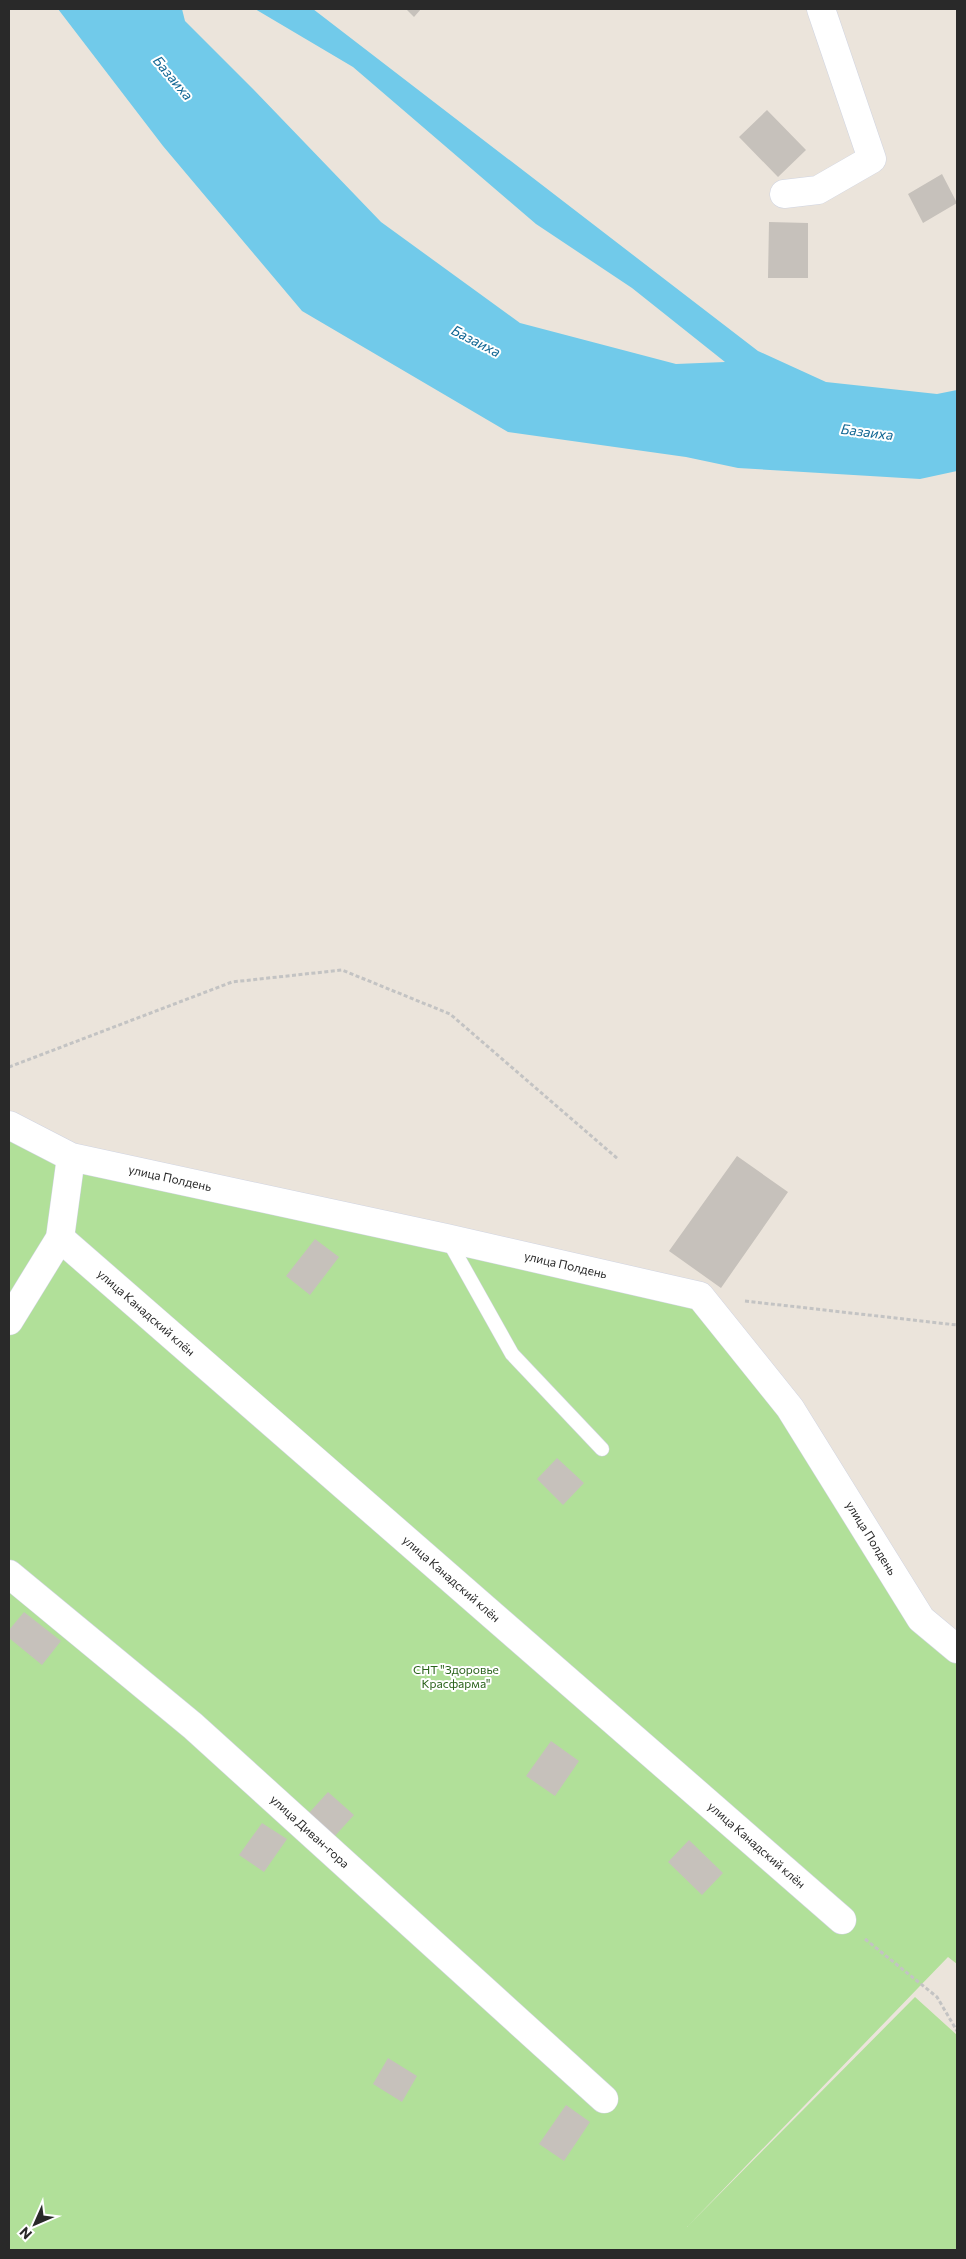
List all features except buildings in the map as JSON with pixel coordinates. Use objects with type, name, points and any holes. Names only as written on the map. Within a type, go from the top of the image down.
[{"type":"street","points":[[784,194],[818,190],[872,159],[821,9]]},
{"type":"street","name":"улица Полдень","points":[[9,1125],[71,1157],[446,1238],[700,1296],[790,1408],[920,1619],[957,1649]]},
{"type":"street","points":[[9,1321],[60,1238],[71,1157]]},
{"type":"street","name":"улица Канадский клён","points":[[60,1238],[842,1920]]},
{"type":"street","name":"улица Диван-гора","points":[[9,1574],[193,1726],[604,2098]]},
{"type":"lane","points":[[446,1238],[512,1354],[602,1448]]},
{"type":"path","points":[[9,1066],[232,982],[342,970],[450,1014],[618,1159]]},
{"type":"path","points":[[700,1296],[957,1325]]},
{"type":"path","points":[[842,1920],[937,1997],[957,2030]]},
{"type":"green space","name":"СНТ \"Здоровье Красфарма\"","points":[[9,1125],[71,1157],[700,1296],[957,1649],[957,1964],[948,1957],[687,2227],[915,1997],[957,2035],[957,2250],[9,2250]]},
{"type":"water","name":"Базаиха","points":[[58,9],[182,9],[185,21],[381,222],[520,323],[676,364],[725,362],[632,288],[536,224],[353,67],[255,9],[313,9],[758,351],[826,382],[937,394],[957,390],[957,471],[920,479],[738,468],[686,457],[508,432],[302,311],[163,146]]}]
